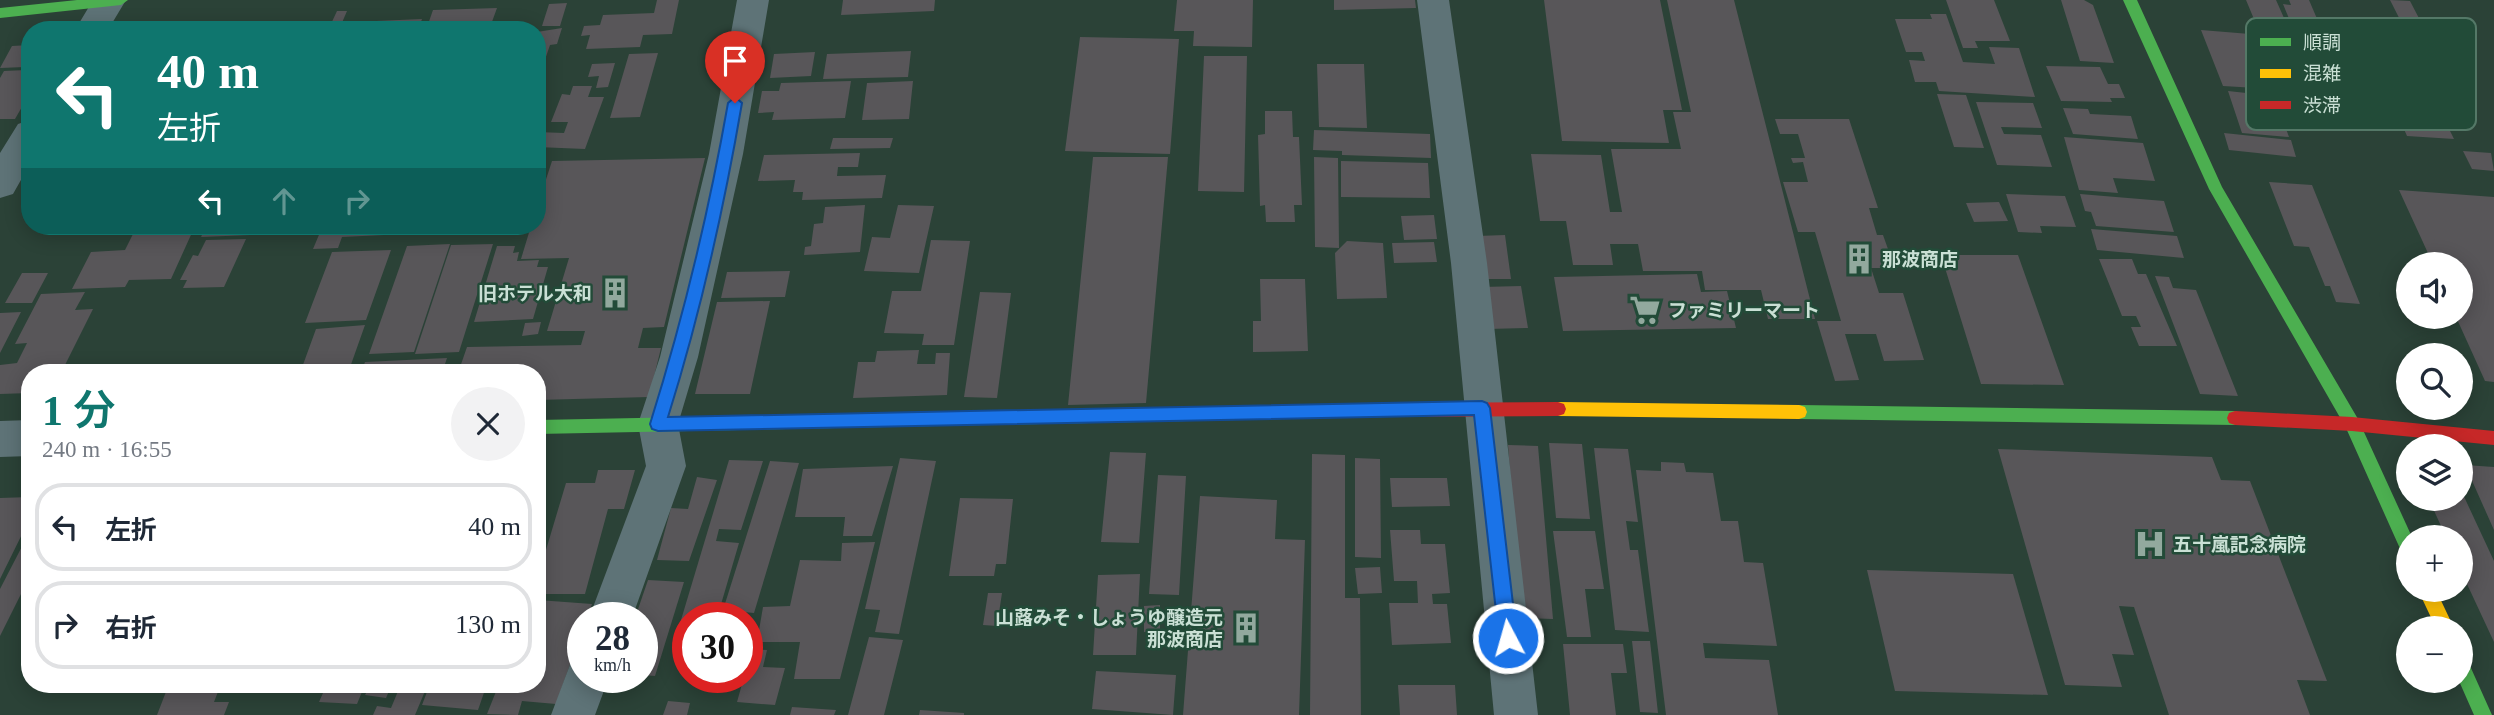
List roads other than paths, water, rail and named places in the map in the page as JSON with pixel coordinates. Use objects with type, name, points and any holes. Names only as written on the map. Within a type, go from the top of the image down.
[{"type":"main road","points":[[0,13],[114,0]]},
{"type":"main road","points":[[2130,0],[2216,189],[2352,424],[2398,525]]},
{"type":"main road","points":[[546,427],[1482,408],[2225,418],[2352,424],[2494,438]]},
{"type":"main road","points":[[2473,692],[2483,715]]},
{"type":"street","points":[[98,21],[114,0]]},
{"type":"street","points":[[616,602],[666,466],[658,424],[679,357],[726,154],[753,0]]},
{"type":"street","points":[[1433,0],[1469,263],[1516,715]]},
{"type":"street","points":[[0,184],[21,149]]},
{"type":"street","points":[[0,439],[21,438]]},
{"type":"street","points":[[573,715],[581,693]]},
{"type":"place","name":"那波商店","points":[[1859,259]]},
{"type":"place","name":"旧ホテル大和","points":[[615,293]]},
{"type":"place","name":"ファミリーマート","points":[[1645,310]]},
{"type":"place","name":"五十嵐記念病院","points":[[2150,544]]},
{"type":"place","name":"山蕗みそ・しょうゆ醸造元 那波商店","points":[[1246,628]]}]
